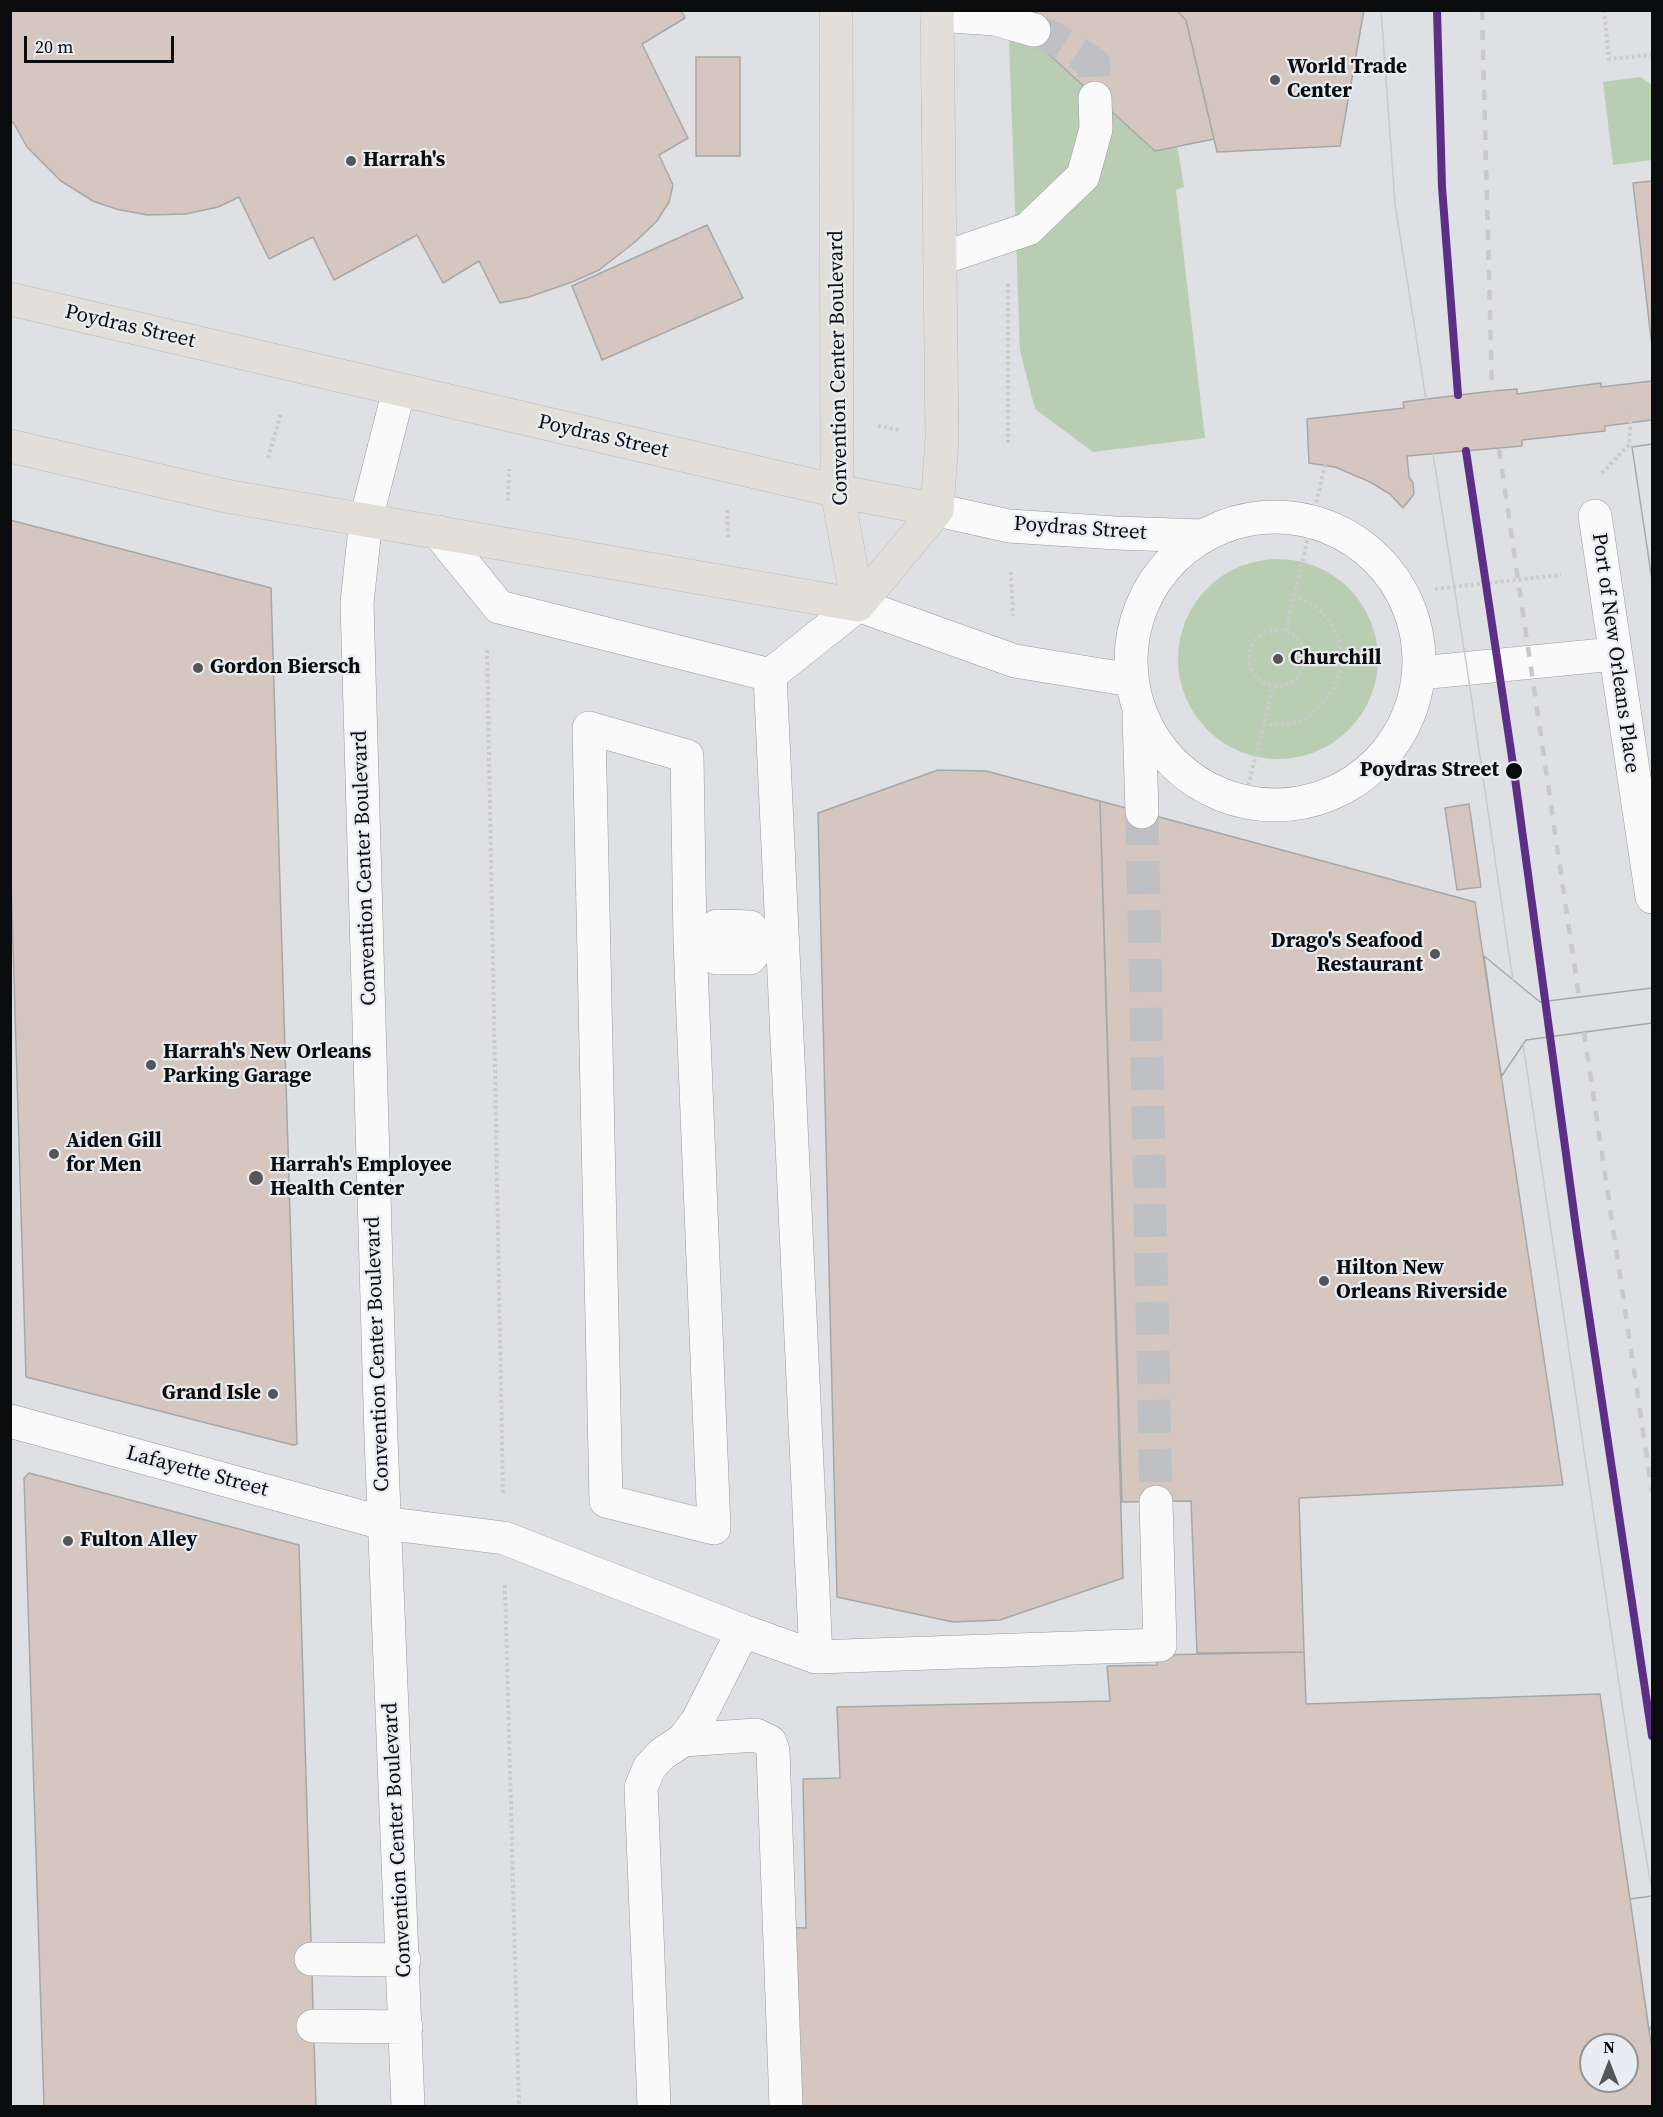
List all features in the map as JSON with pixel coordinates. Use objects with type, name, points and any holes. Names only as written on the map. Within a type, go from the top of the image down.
[{"type":"main road","name":"Convention Center Boulevard","points":[[836,10],[837,491],[858,605]]},
{"type":"main road","points":[[10,446],[226,496],[858,605],[937,510],[942,438],[937,13]]},
{"type":"main road","name":"Poydras Street","points":[[10,299],[837,491],[937,510]]},
{"type":"street","points":[[937,13],[995,19],[1034,30]]},
{"type":"street","points":[[940,259],[1028,229],[1083,176],[1096,129],[1095,98]]},
{"type":"street","name":"Convention Center Boulevard","points":[[399,390],[366,519],[357,603],[383,1523],[404,1960],[408,2106]]},
{"type":"street","name":"Poydras Street","points":[[937,510],[1009,526],[1202,536]]},
{"type":"street","name":"Port of New Orleans Place","points":[[1595,516],[1614,654],[1653,897]]},
{"type":"street","name":"Poydras Street","points":[[1266,518],[1313,522],[1350,537],[1381,562],[1404,596],[1411,614],[1417,633],[1420,673],[1410,713],[1391,749],[1361,777],[1325,797],[1285,805],[1244,803],[1210,790],[1180,770],[1155,744],[1135,696],[1131,638],[1144,597],[1169,562],[1202,536],[1238,522],[1266,518]]},
{"type":"street","points":[[438,532],[499,607],[770,675]]},
{"type":"street","points":[[770,675],[858,605],[1015,661],[1135,696],[1142,812]]},
{"type":"street","points":[[1420,673],[1614,654]]},
{"type":"street","points":[[770,675],[773,941],[816,1656],[1160,1645],[1156,1502]]},
{"type":"street","points":[[589,728],[687,756],[698,941],[714,1528],[606,1501],[589,728]]},
{"type":"street","points":[[698,941],[717,926],[750,927],[773,941]]},
{"type":"street","name":"Lafayette Street","points":[[10,1422],[383,1523],[504,1538],[743,1631],[816,1656]]},
{"type":"street","points":[[654,2106],[641,1788],[649,1768],[662,1754],[683,1740],[698,1720],[743,1631]]},
{"type":"street","points":[[683,1740],[756,1736],[770,1742],[773,1751],[786,2106]]},
{"type":"street","points":[[311,1959],[404,1960]]},
{"type":"street","points":[[313,2026],[406,2027]]},
{"type":"path","points":[[1604,10],[1609,59],[1653,55]]},
{"type":"path","points":[[268,459],[281,412]]},
{"type":"path","points":[[1286,631],[1325,465]]},
{"type":"path","points":[[508,508],[509,469]]},
{"type":"path","points":[[726,500],[728,545]]},
{"type":"path","points":[[1011,572],[1013,625]]},
{"type":"path","points":[[1263,725],[1283,725],[1304,720],[1321,705],[1336,685],[1341,663],[1339,641],[1329,620],[1315,606],[1295,596]]},
{"type":"path","points":[[1270,631],[1286,631],[1296,636],[1302,644],[1306,661],[1299,677],[1291,683],[1273,686],[1263,684],[1255,677],[1248,660],[1249,650],[1261,635],[1270,631]]},
{"type":"path","points":[[487,644],[504,1538],[519,2106]]},
{"type":"path","points":[[1244,803],[1273,686]]},
{"type":"green space","points":[[1008,11],[1047,11],[1157,23],[1184,187],[1176,190],[1205,438],[1093,452],[1035,409],[1020,350]]},
{"type":"green space","points":[[1640,77],[1652,85],[1652,160],[1613,165],[1603,82]]},
{"type":"green space","points":[[1278,559],[1297,561],[1316,567],[1349,588],[1370,621],[1376,640],[1378,659],[1376,678],[1370,697],[1349,730],[1316,751],[1297,757],[1278,759],[1259,757],[1240,751],[1207,730],[1186,697],[1180,678],[1178,659],[1180,640],[1186,621],[1207,588],[1240,567],[1259,561]]},
{"type":"building","name":"Harrah's","points":[[10,10],[681,10],[685,18],[642,44],[688,138],[659,155],[673,185],[669,202],[657,221],[635,242],[599,270],[572,282],[529,297],[500,303],[479,261],[443,283],[417,235],[334,280],[313,237],[269,259],[239,197],[218,207],[186,214],[147,215],[116,209],[93,201],[61,181],[27,147],[13,122],[10,123]]},
{"type":"building","points":[[1036,10],[1176,10],[1186,20],[1214,139],[1155,151],[1032,39]]},
{"type":"building","name":"World Trade Center","points":[[1176,10],[1364,10],[1340,146],[1217,152],[1186,20]]},
{"type":"building","points":[[696,57],[740,57],[740,156],[696,156]]},
{"type":"building","points":[[1652,181],[1652,347],[1633,183]]},
{"type":"building","points":[[707,225],[743,298],[602,360],[572,286]]},
{"type":"building","points":[[1652,381],[1652,420],[1605,426],[1605,431],[1522,440],[1522,446],[1407,456],[1409,477],[1413,483],[1414,494],[1403,508],[1390,494],[1370,482],[1335,467],[1309,463],[1307,419],[1404,408],[1403,402],[1492,391],[1517,389],[1517,394],[1601,383],[1601,387]]},
{"type":"building","points":[[1652,444],[1652,580],[1632,447]]},
{"type":"building","points":[[1652,444],[1652,580],[1632,447]]},
{"type":"building","name":"Harrah's New Orleans Parking Garage","points":[[10,520],[271,588],[297,1444],[293,1445],[26,1377],[10,847]]},
{"type":"building","points":[[938,770],[986,771],[1100,801],[1123,1578],[1000,1620],[953,1622],[837,1597],[818,813]]},
{"type":"building","name":"Hilton New Orleans Riverside","points":[[1100,801],[1475,902],[1563,1485],[1299,1498],[1304,1652],[1197,1653],[1191,1501],[1122,1502]]},
{"type":"building","points":[[1469,804],[1481,887],[1457,890],[1445,808]]},
{"type":"building","points":[[1484,956],[1540,1002],[1652,988],[1652,1023],[1526,1040],[1501,1077]]},
{"type":"building","points":[[1484,956],[1540,1002],[1652,988],[1652,1023],[1526,1040],[1501,1077]]},
{"type":"building","points":[[29,1473],[299,1545],[316,2106],[44,2106],[24,1478]]},
{"type":"building","points":[[1304,1652],[1306,1704],[1600,1694],[1652,2050],[1652,2106],[793,2106],[785,1927],[806,1928],[803,1779],[840,1778],[837,1707],[1110,1701],[1107,1666],[1157,1665],[1157,1655]]},
{"type":"building","points":[[1652,1896],[1652,2025],[1649,2031],[1630,1899]]},
{"type":"building","points":[[1652,1896],[1652,2025],[1649,2031],[1630,1899]]},
{"type":"tunnel","points":[[1034,30],[1055,39],[1094,64],[1095,98]]},
{"type":"tunnel","points":[[1142,812],[1156,1502]]},
{"type":"tram line","points":[[1381,10],[1395,204],[1426,399]]},
{"type":"tram line","points":[[1433,454],[1513,981]]},
{"type":"tram line","points":[[1523,1044],[1652,1891]]},
{"type":"railway","points":[[1482,10],[1492,391]]},
{"type":"railway","points":[[1499,449],[1579,997]]},
{"type":"railway","points":[[1584,1032],[1652,1492]]},
{"type":"transit line","points":[[1437,10],[1442,187],[1458,395]]},
{"type":"transit line","points":[[1466,451],[1514,771],[1577,1235],[1652,1736]]},
{"type":"place","name":"World Trade Center","points":[[1275,80]]},
{"type":"place","name":"Harrah's","points":[[351,161]]},
{"type":"place","name":"Churchill","points":[[1278,659]]},
{"type":"place","name":"Gordon Biersch","points":[[198,668]]},
{"type":"place","name":"Poydras Street","points":[[1514,771]]},
{"type":"place","name":"Drago's Seafood Restaurant","points":[[1435,954]]},
{"type":"place","name":"Harrah's New Orleans Parking Garage","points":[[151,1065]]},
{"type":"place","name":"Aiden Gill for Men","points":[[54,1154]]},
{"type":"place","name":"Harrah's Employee Health Center","points":[[256,1178]]},
{"type":"place","name":"Hilton New Orleans Riverside","points":[[1324,1281]]},
{"type":"place","name":"Grand Isle","points":[[273,1394]]},
{"type":"place","name":"Fulton Alley","points":[[68,1541]]}]
